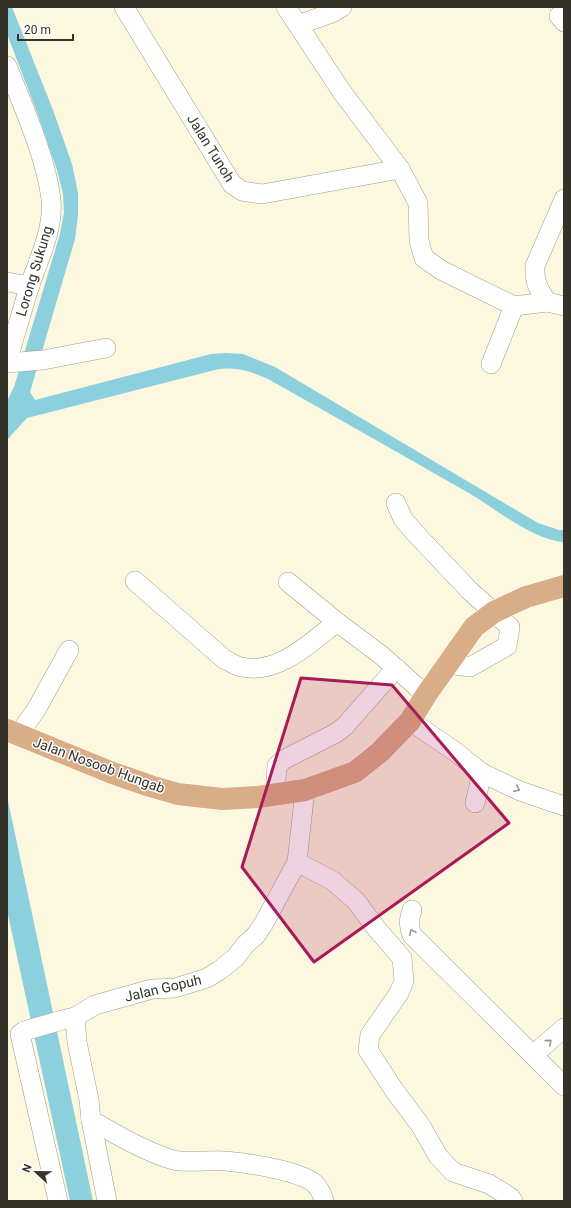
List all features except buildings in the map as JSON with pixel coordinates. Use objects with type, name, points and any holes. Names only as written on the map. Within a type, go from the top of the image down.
[{"type":"main road","name":"Jalan Nosoob Hungab","points":[[12,732],[110,772],[178,794],[222,799],[258,797],[305,790],[354,772],[380,752],[410,721],[426,695],[474,627],[494,612],[526,597],[564,586]]},
{"type":"street","name":"Jalan Tunoh","points":[[124,7],[232,184],[242,191],[262,194],[400,169]]},
{"type":"street","points":[[286,7],[342,92],[400,169],[418,203],[419,241],[424,258],[441,270],[514,306],[556,304]]},
{"type":"street","points":[[298,25],[337,8]]},
{"type":"street","name":"Lorong Sukung","points":[[7,66],[43,161],[51,200],[50,222],[44,246],[30,286],[10,362]]},
{"type":"street","points":[[556,304],[538,288],[534,277],[535,266],[564,199]]},
{"type":"street","points":[[7,282],[30,286]]},
{"type":"street","points":[[491,364],[514,306]]},
{"type":"street","points":[[10,362],[43,360],[106,348]]},
{"type":"street","points":[[396,503],[403,519],[416,534],[469,590],[510,627],[508,646],[470,667],[448,664]]},
{"type":"street","points":[[135,581],[224,659],[240,667],[255,668],[270,666],[297,653],[337,622]]},
{"type":"street","points":[[288,582],[337,622],[381,655],[426,695]]},
{"type":"street","points":[[12,732],[36,710],[69,650]]},
{"type":"street","points":[[275,794],[277,766],[282,760],[336,733],[345,726],[396,668]]},
{"type":"street","points":[[410,721],[453,750],[482,773],[520,791],[559,805]]},
{"type":"street","points":[[475,803],[482,773]]},
{"type":"street","name":"Jalan Gopuh","points":[[17,1035],[69,1018],[94,1004],[152,989],[176,988],[207,978],[235,958],[245,945],[256,936],[297,862],[305,790]]},
{"type":"street","points":[[297,862],[333,881],[356,901],[376,928],[402,958],[404,981],[399,993],[370,1035],[368,1050],[394,1090],[421,1126],[438,1156],[453,1172],[489,1184],[510,1197],[513,1201]]},
{"type":"street","points":[[412,910],[409,918],[409,928],[412,935],[564,1086]]},
{"type":"street","points":[[69,1018],[89,1100],[91,1120],[107,1201]]},
{"type":"street","points":[[533,1055],[564,1028]]},
{"type":"street","points":[[17,1035],[58,1201]]},
{"type":"street","points":[[91,1120],[132,1144],[175,1160],[225,1161],[295,1174],[313,1182],[324,1196],[324,1201]]},
{"type":"highlighted area","points":[[301,678],[392,685],[509,823],[314,962],[242,867]]},
{"type":"water","points":[[7,7],[12,7],[53,110],[72,164],[78,193],[78,215],[75,239],[30,392],[35,400],[211,354],[243,354],[275,367],[538,523],[559,530],[564,530],[564,542],[539,536],[527,530],[467,492],[268,379],[242,370],[215,370],[27,418],[7,440],[7,401],[14,387],[60,234],[64,213],[63,194],[57,170],[7,34]]},
{"type":"water","points":[[7,796],[93,1201],[70,1201],[7,910]]}]
